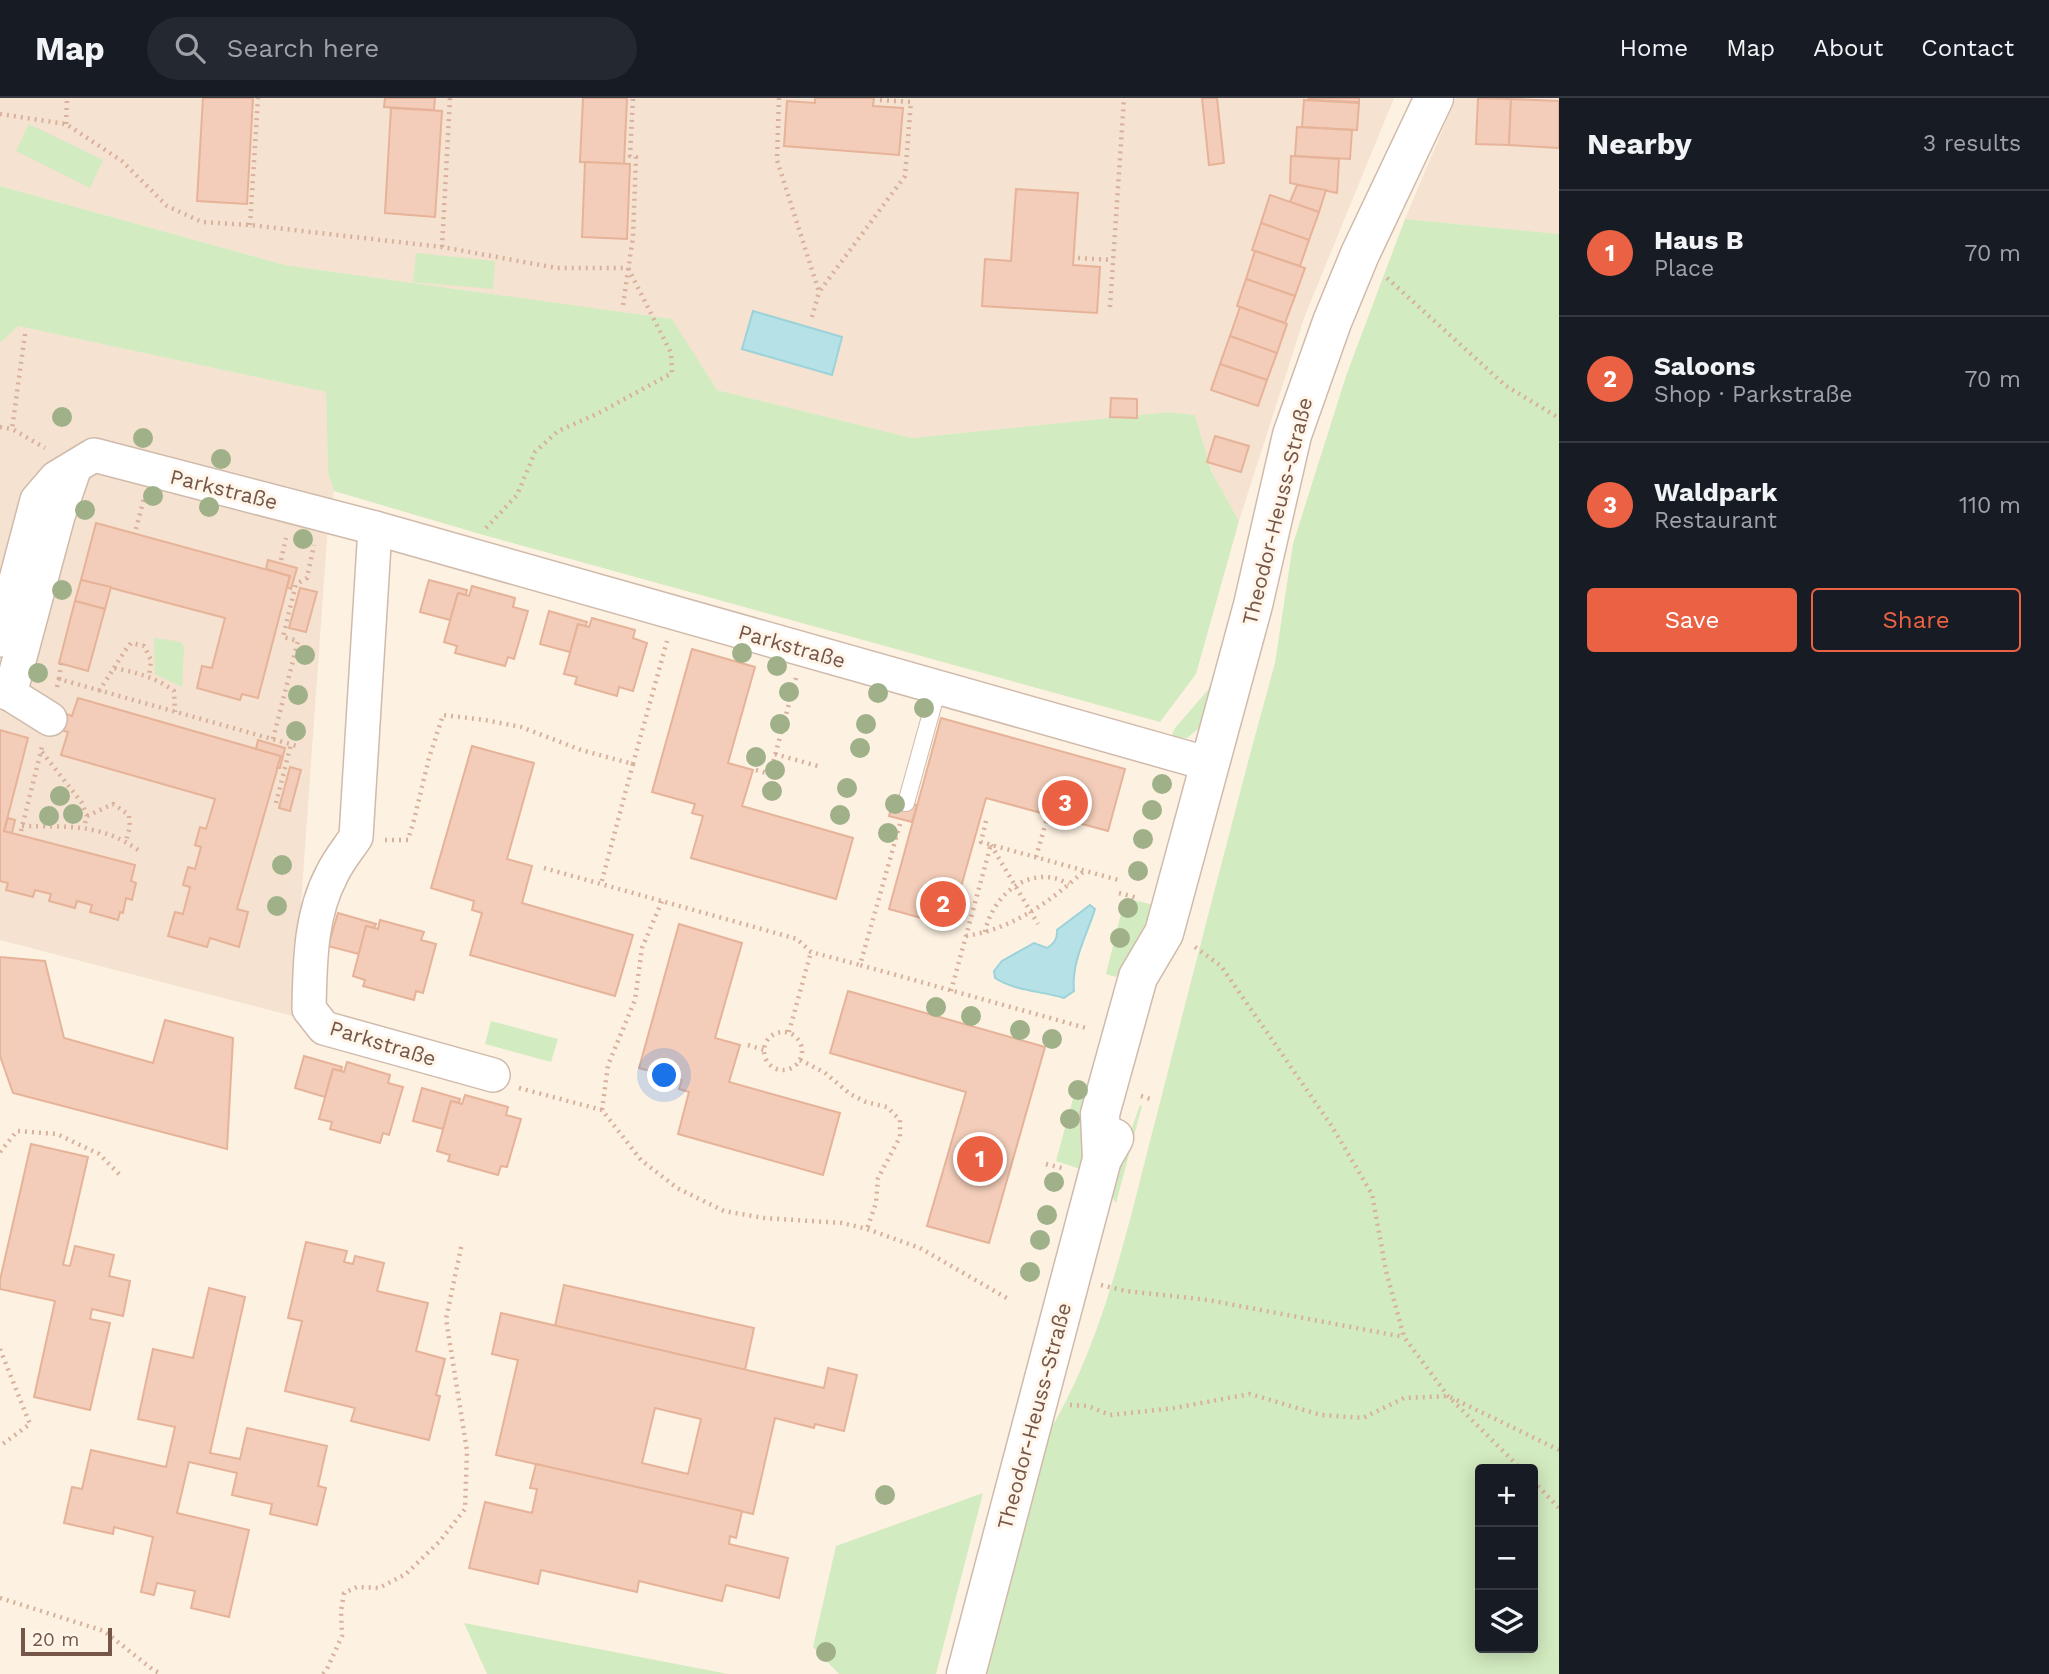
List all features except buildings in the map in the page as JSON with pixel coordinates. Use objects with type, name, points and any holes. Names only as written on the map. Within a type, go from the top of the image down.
[{"type":"street","name":"Theodor-Heuss-Straße","points":[[966,1674],[1102,1159],[1100,1114],[1138,977],[1163,936],[1254,605],[1292,435],[1360,254],[1434,98]]},
{"type":"street","name":"Parkstraße","points":[[0,640],[37,500],[56,478],[94,455],[318,512],[1209,764]]},
{"type":"street","points":[[47,727],[5,692],[75,467]]},
{"type":"street","points":[[356,837],[375,528]]},
{"type":"street","name":"Parkstraße","points":[[356,837],[332,873],[316,915],[310,962],[309,1009],[324,1028],[493,1075]]},
{"type":"lane","points":[[906,803],[938,688]]},
{"type":"path","points":[[66,124],[67,98]]},
{"type":"path","points":[[250,225],[258,98]]},
{"type":"path","points":[[442,247],[450,98]]},
{"type":"path","points":[[622,305],[633,237],[636,157],[631,156],[633,98]]},
{"type":"path","points":[[779,98],[777,160],[819,292]]},
{"type":"path","points":[[1110,307],[1124,98]]},
{"type":"path","points":[[812,317],[819,292],[905,176],[911,100],[880,100]]},
{"type":"path","points":[[0,114],[66,124],[122,161],[167,206],[202,222],[442,247],[557,268],[628,268]]},
{"type":"path","points":[[1360,254],[1506,386],[1559,418]]},
{"type":"path","points":[[1078,258],[1113,260]]},
{"type":"path","points":[[470,555],[480,534],[517,495],[535,452],[558,431],[597,414],[673,373],[671,353],[628,268]]},
{"type":"path","points":[[12,429],[25,334]]},
{"type":"path","points":[[0,427],[12,429],[45,449]]},
{"type":"path","points":[[273,739],[298,641],[283,637],[296,584],[307,578],[313,558],[318,512]]},
{"type":"path","points":[[601,884],[675,613]]},
{"type":"path","points":[[99,691],[131,643],[144,646],[151,660],[149,677]]},
{"type":"path","points":[[756,770],[769,774],[804,650]]},
{"type":"path","points":[[61,664],[21,828],[84,827],[126,841],[141,852]]},
{"type":"path","points":[[114,668],[149,677],[174,691],[175,712]]},
{"type":"path","points":[[59,679],[294,745],[276,803]]},
{"type":"path","points":[[356,837],[408,840],[443,715],[520,727],[581,750],[633,764]]},
{"type":"path","points":[[47,727],[87,816],[84,827]]},
{"type":"path","points":[[775,754],[821,767]]},
{"type":"path","points":[[87,816],[113,804],[130,815],[126,841]]},
{"type":"path","points":[[1036,857],[1048,815]]},
{"type":"path","points":[[860,965],[901,819]]},
{"type":"path","points":[[986,821],[981,842],[1122,881]]},
{"type":"path","points":[[990,844],[1038,924]]},
{"type":"path","points":[[951,991],[990,844]]},
{"type":"path","points":[[544,868],[797,939],[811,952],[1086,1028]]},
{"type":"path","points":[[966,936],[985,933],[1030,913],[1084,870]]},
{"type":"path","points":[[985,933],[988,918],[998,901],[1014,886],[1036,877],[1055,878],[1069,884]]},
{"type":"path","points":[[602,1110],[608,1065],[635,1000],[642,947],[662,901]]},
{"type":"path","points":[[1163,936],[1189,943],[1221,966],[1331,1125],[1372,1194],[1386,1271],[1404,1337],[1448,1396],[1516,1464]]},
{"type":"path","points":[[789,1032],[811,952]]},
{"type":"path","points":[[776,1032],[789,1032],[799,1040],[803,1050],[800,1060],[789,1069],[779,1069],[770,1064],[764,1050],[766,1042],[776,1032]]},
{"type":"path","points":[[748,1045],[764,1050]]},
{"type":"path","points":[[800,1060],[824,1072],[850,1094],[866,1102],[887,1107],[900,1120],[900,1138],[878,1178],[876,1203],[867,1229]]},
{"type":"path","points":[[493,1075],[502,1083],[602,1110],[641,1160],[677,1188],[724,1211],[764,1218],[842,1223],[867,1229],[920,1248],[1010,1300]]},
{"type":"path","points":[[1140,1096],[1150,1098]]},
{"type":"path","points":[[0,1152],[17,1131],[57,1134],[99,1154],[120,1175]]},
{"type":"path","points":[[323,1674],[342,1636],[341,1611],[344,1593],[357,1587],[379,1588],[406,1574],[440,1541],[465,1508],[467,1451],[446,1319],[462,1243]]},
{"type":"path","points":[[1097,1284],[1126,1291],[1208,1300],[1404,1337]]},
{"type":"path","points":[[0,1349],[30,1423],[0,1446]]},
{"type":"path","points":[[1064,1405],[1088,1406],[1110,1415],[1174,1408],[1250,1394],[1321,1415],[1363,1419],[1404,1398],[1448,1396],[1559,1450]]},
{"type":"path","points":[[1538,1486],[1559,1508]]},
{"type":"path","points":[[0,1598],[104,1631],[161,1674]]},
{"type":"shaded area","points":[[0,98],[1394,98],[1304,318],[1239,521],[1211,471],[1195,415],[1168,412],[912,438],[717,390],[671,319],[285,265],[0,186]]},
{"type":"shaded area","points":[[1456,98],[1559,98],[1559,234],[1405,219]]},
{"type":"shaded area","points":[[18,326],[326,392],[328,472],[334,491],[328,525],[293,1016],[0,940],[0,343]]},
{"type":"green space","points":[[29,124],[103,160],[90,188],[16,151]]},
{"type":"green space","points":[[0,186],[285,265],[672,319],[717,390],[912,438],[1168,412],[1195,415],[1211,471],[1239,521],[1196,674],[1160,722],[334,491],[328,472],[326,392],[18,326],[0,343]]},
{"type":"green space","points":[[1405,219],[1559,234],[1559,1674],[985,1674],[1046,1437],[1084,1363],[1124,1244],[1275,663],[1293,544],[1346,376]]},
{"type":"green space","points":[[416,253],[495,261],[493,289],[413,282]]},
{"type":"green space","points":[[154,638],[182,643],[182,687],[155,674]]},
{"type":"green space","points":[[1214,677],[1200,727],[1187,738],[1171,737],[1175,728],[1208,690]]},
{"type":"green space","points":[[1125,898],[1154,905],[1116,977],[1106,974]]},
{"type":"green space","points":[[491,1021],[558,1039],[551,1062],[485,1044]]},
{"type":"green space","points":[[1076,1088],[1085,1091],[1083,1170],[1056,1161]]},
{"type":"green space","points":[[1140,1105],[1142,1106],[1116,1203],[1109,1192]]},
{"type":"green space","points":[[983,1493],[936,1674],[839,1674],[813,1647],[836,1546]]},
{"type":"green space","points":[[464,1623],[728,1674],[487,1674]]},
{"type":"water","points":[[753,311],[842,337],[832,375],[742,349]]},
{"type":"water","points":[[1090,905],[1095,909],[1077,959],[1074,991],[1064,998],[1020,988],[995,978],[994,971],[1002,961],[1034,943],[1047,948],[1054,943],[1057,930]]},
{"type":"place","name":"Waldpark","points":[[1065,803]]},
{"type":"place","name":"Saloons","points":[[943,904]]},
{"type":"place","name":"Haus B","points":[[980,1159]]}]
